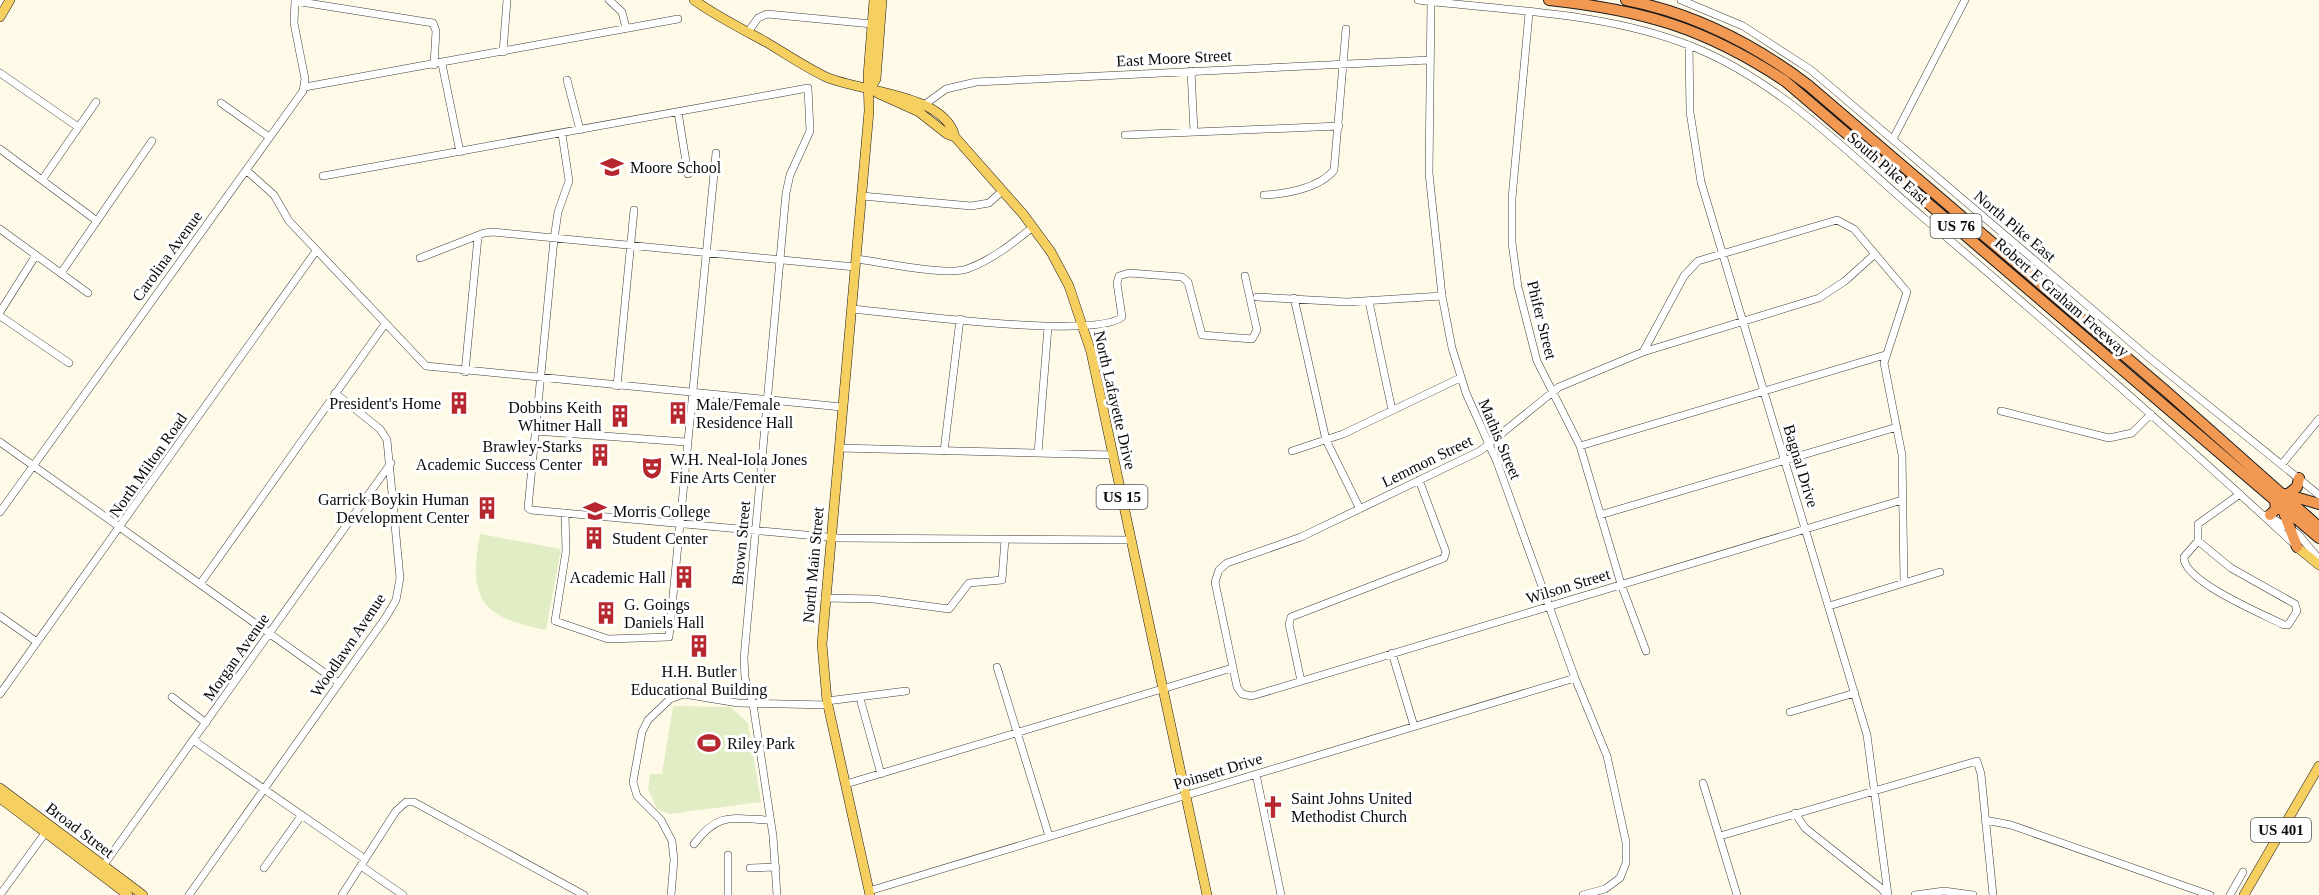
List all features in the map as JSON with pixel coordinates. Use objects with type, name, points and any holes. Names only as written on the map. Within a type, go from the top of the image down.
[{"type":"highway","name":"Robert E Graham Freeway","points":[[1549,0],[1619,9],[1679,25],[1736,50],[1785,81],[2319,527]]},
{"type":"highway","name":"Robert E Graham Freeway","points":[[1626,0],[1678,14],[1714,28],[1763,54],[1798,78],[2281,496],[2319,538]]},
{"type":"highway","points":[[2266,515],[2276,509],[2281,496],[2297,487],[2299,478]]},
{"type":"highway","points":[[2281,496],[2319,504]]},
{"type":"highway","points":[[2281,496],[2283,509],[2298,547]]},
{"type":"main road","points":[[0,16],[10,0]]},
{"type":"main road","points":[[694,0],[827,77],[870,89],[919,112],[947,134],[954,133]]},
{"type":"main road","points":[[870,89],[868,76],[874,0]]},
{"type":"main road","points":[[870,89],[876,79],[882,0]]},
{"type":"main road","name":"North Lafayette Drive","points":[[870,89],[892,92],[924,105],[954,133],[1033,226],[1062,272],[1084,327],[1208,895]]},
{"type":"main road","name":"North Main Street","points":[[870,89],[830,537],[822,662],[828,703],[870,893]]},
{"type":"main road","name":"South Pike East","points":[[2298,547],[2319,565]]},
{"type":"main road","name":"US 401","points":[[2244,895],[2319,766]]},
{"type":"main road","name":"Broad Street","points":[[0,788],[129,895]]},
{"type":"main road","name":"Broad Street","points":[[0,799],[103,866],[142,895]]},
{"type":"street","points":[[460,152],[438,65],[436,31],[433,23],[295,0],[295,30],[305,87],[438,65],[678,19]]},
{"type":"street","points":[[503,52],[507,0]]},
{"type":"street","points":[[609,0],[622,12],[626,28]]},
{"type":"street","name":"South Pike East","points":[[1418,0],[1632,27],[1689,45],[1737,68],[1792,106],[2151,414],[2266,515],[2298,547]]},
{"type":"street","name":"North Pike East","points":[[1681,0],[1734,22],[1791,55],[1893,139],[2146,356],[2319,495]]},
{"type":"street","points":[[1893,139],[1965,0]]},
{"type":"street","name":"Mathis Street","points":[[1431,2],[1429,173],[1442,296],[1460,378],[1489,444],[1611,770],[1626,842],[1624,870],[1609,887],[1583,895]]},
{"type":"street","name":"Phifer Street","points":[[1529,13],[1513,174],[1512,243],[1531,343],[1540,369],[1580,446],[1621,584],[1646,651]]},
{"type":"street","points":[[748,32],[758,18],[767,14],[872,24]]},
{"type":"street","points":[[1264,195],[1293,190],[1328,177],[1335,167],[1346,29]]},
{"type":"street","name":"Bagnal Drive","points":[[1689,45],[1690,112],[1695,157],[1867,735],[1887,895]]},
{"type":"street","name":"East Moore Street","points":[[924,105],[946,89],[976,82],[1430,60]]},
{"type":"street","points":[[1191,71],[1194,132]]},
{"type":"street","points":[[0,73],[78,127]]},
{"type":"street","points":[[567,80],[580,130]]},
{"type":"street","name":"Carolina Avenue","points":[[0,512],[305,87]]},
{"type":"street","name":"Brown Street","points":[[678,112],[808,88],[811,126],[788,182],[744,668],[753,704],[770,820],[777,895]]},
{"type":"street","points":[[42,180],[96,102]]},
{"type":"street","points":[[221,103],[269,137]]},
{"type":"street","points":[[323,176],[678,112],[688,174]]},
{"type":"street","points":[[1125,135],[1339,126]]},
{"type":"street","points":[[562,134],[569,181],[558,212],[554,239],[528,508],[830,537],[1131,540]]},
{"type":"street","points":[[61,273],[152,141]]},
{"type":"street","points":[[0,150],[97,221]]},
{"type":"street","points":[[566,513],[566,551],[555,621],[608,639],[669,637],[678,523],[716,153]]},
{"type":"street","points":[[246,170],[274,195],[285,216],[384,324],[426,366],[540,380],[842,407]]},
{"type":"street","points":[[862,196],[971,206],[990,203],[1002,191]]},
{"type":"street","points":[[617,386],[634,210]]},
{"type":"street","points":[[1643,352],[1686,272],[1698,261],[1722,252],[1837,220],[1854,229],[1907,292],[1885,355],[1889,397],[1902,455],[1904,583]]},
{"type":"street","points":[[420,258],[493,232],[782,260],[947,270],[965,269],[1000,252],[1033,226]]},
{"type":"street","points":[[0,229],[88,293]]},
{"type":"street","points":[[465,372],[477,237]]},
{"type":"street","name":"North Milton Road","points":[[0,694],[316,250]]},
{"type":"street","name":"Lemmon Street","points":[[1232,668],[1215,589],[1216,574],[1227,563],[1294,540],[1489,444],[1552,391],[1585,374],[1643,352],[1826,295],[1875,254]]},
{"type":"street","points":[[36,255],[0,314],[69,363]]},
{"type":"street","points":[[852,309],[1048,327],[1108,324],[1122,316],[1124,311],[1117,283],[1119,276],[1129,273],[1182,277],[1189,285],[1202,335],[1252,339],[1257,330],[1245,276]]},
{"type":"street","points":[[1257,297],[1369,302],[1442,296]]},
{"type":"street","points":[[1294,298],[1326,440],[1360,509]]},
{"type":"street","points":[[1369,302],[1392,410]]},
{"type":"street","points":[[944,451],[960,319]]},
{"type":"street","points":[[200,584],[384,324]]},
{"type":"street","points":[[1038,453],[1048,327]]},
{"type":"street","points":[[1580,446],[1885,355]]},
{"type":"street","points":[[1292,451],[1326,440],[1460,378]]},
{"type":"street","name":"Woodlawn Avenue","points":[[189,895],[386,617],[399,591],[400,572],[388,444],[383,432],[335,393]]},
{"type":"street","points":[[2001,411],[2109,438],[2132,433],[2151,414]]},
{"type":"street","points":[[2282,464],[2319,419]]},
{"type":"street","points":[[1600,515],[1897,427]]},
{"type":"street","points":[[535,431],[686,442]]},
{"type":"street","points":[[0,441],[339,683]]},
{"type":"street","points":[[839,448],[1113,455]]},
{"type":"street","name":"Morgan Avenue","points":[[103,866],[391,463]]},
{"type":"street","points":[[1301,681],[1288,624],[1291,617],[1444,558],[1446,552],[1419,480]]},
{"type":"street","points":[[2198,541],[2226,565],[2295,604],[2297,610],[2288,625],[2284,626],[2208,586],[2184,564],[2184,557],[2198,541],[2198,524],[2240,494]]},
{"type":"street","name":"Wilson Street","points":[[1232,668],[1237,687],[1242,694],[1252,696],[1902,500]]},
{"type":"street","name":"South Pike East","points":[[2266,515],[2289,527],[2319,559]]},
{"type":"street","points":[[825,598],[874,599],[949,609],[969,583],[1002,580],[1005,539]]},
{"type":"street","points":[[1829,606],[1940,572]]},
{"type":"street","points":[[0,616],[37,642]]},
{"type":"street","points":[[1392,653],[1414,726]]},
{"type":"street","points":[[997,667],[1049,837]]},
{"type":"street","points":[[846,784],[1232,668]]},
{"type":"street","name":"Poinsett Drive","points":[[870,893],[1575,678]]},
{"type":"street","points":[[671,895],[674,860],[672,841],[661,820],[637,796],[633,782],[642,732],[657,709],[670,699],[688,694],[753,704],[828,703],[906,691]]},
{"type":"street","points":[[1790,712],[1855,693]]},
{"type":"street","points":[[172,698],[206,723]]},
{"type":"street","points":[[861,702],[880,774]]},
{"type":"street","points":[[193,740],[301,816],[403,895]]},
{"type":"street","points":[[1720,836],[1977,761],[1980,764],[1993,895]]},
{"type":"street","points":[[1256,774],[1281,895]]},
{"type":"street","points":[[1703,783],[1737,895]]},
{"type":"street","points":[[342,895],[396,811],[406,802],[417,803],[583,895]]},
{"type":"street","points":[[1795,813],[1806,828],[1887,895]]},
{"type":"street","points":[[264,868],[301,816]]},
{"type":"street","points":[[694,844],[710,825],[720,820],[770,820]]},
{"type":"street","points":[[1985,820],[2011,825],[2210,895]]},
{"type":"street","points":[[0,895],[48,830]]},
{"type":"street","points":[[728,855],[728,895]]},
{"type":"street","points":[[750,868],[776,867]]},
{"type":"street","points":[[2230,895],[2243,872]]},
{"type":"street","points":[[1915,895],[1944,891],[1973,895]]},
{"type":"green space","points":[[480,534],[561,549],[546,630],[507,619],[493,611],[484,602],[478,590],[476,575]]},
{"type":"green space","name":"Riley Park","points":[[673,706],[731,707],[748,723],[761,802],[669,814],[657,809],[648,789],[650,774],[662,774]]},
{"type":"place","name":"Moore School","points":[[612,167]]},
{"type":"place","name":"President's Home","points":[[459,403]]},
{"type":"place","name":"Male/Female Residence Hall","points":[[678,413]]},
{"type":"place","name":"Dobbins Keith Whitner Hall","points":[[620,416]]},
{"type":"place","name":"Brawley-Starks Academic Success Center","points":[[600,455]]},
{"type":"place","name":"W.H. Neal-Iola Jones Fine Arts Center","points":[[652,468]]},
{"type":"place","name":"Garrick Boykin Human Development Center","points":[[487,508]]},
{"type":"place","name":"Morris College","points":[[595,511]]},
{"type":"place","name":"Student Center","points":[[594,538]]},
{"type":"place","name":"Academic Hall","points":[[684,577]]},
{"type":"place","name":"G. Goings Daniels Hall","points":[[606,613]]},
{"type":"place","name":"H.H. Butler Educational Building","points":[[699,646]]},
{"type":"place","name":"Riley Park","points":[[709,743]]},
{"type":"place","name":"Saint Johns United Methodist Church","points":[[1273,807]]}]
